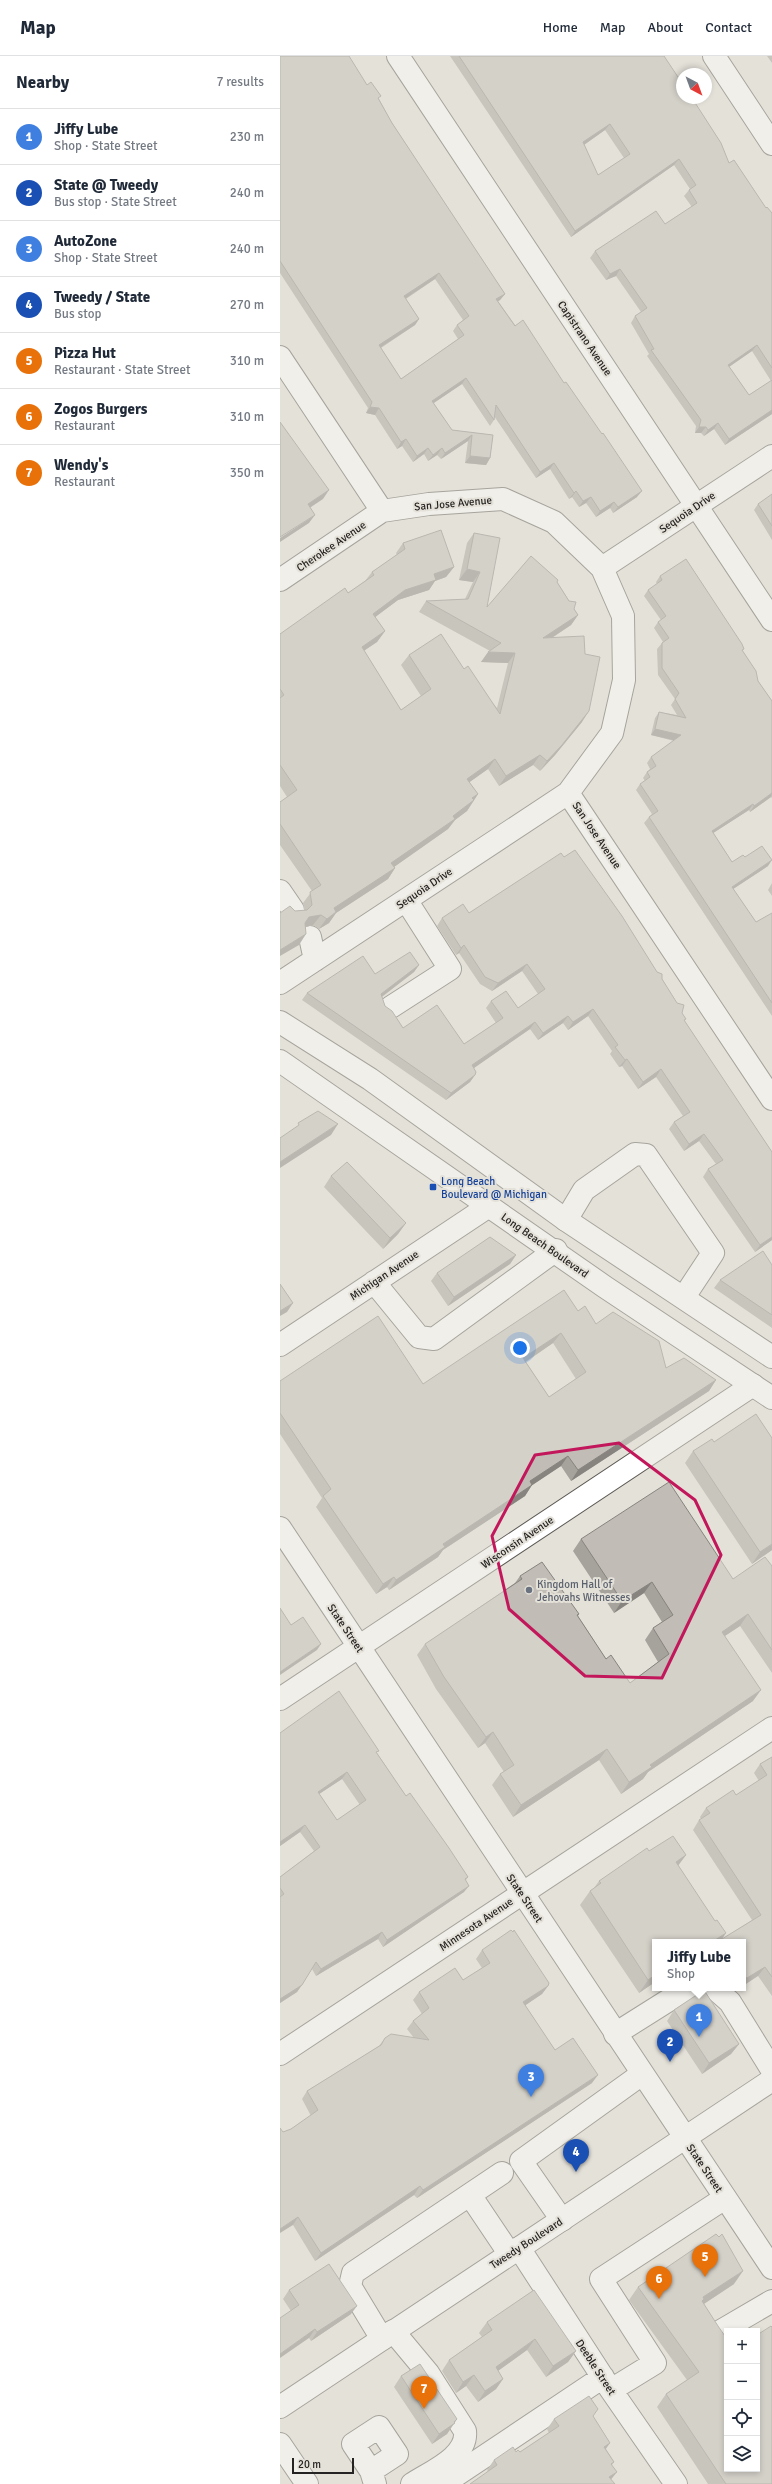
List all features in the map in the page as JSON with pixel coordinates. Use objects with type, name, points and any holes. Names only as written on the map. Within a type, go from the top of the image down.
[{"type":"street","name":"Capistrano Avenue","points":[[398,56],[772,620]]},
{"type":"street","points":[[714,56],[772,144]]},
{"type":"street","points":[[280,357],[382,511]]},
{"type":"street","name":"Sequoia Drive","points":[[602,568],[772,456]]},
{"type":"street","name":"San Jose Avenue","points":[[382,511],[429,504],[503,499],[554,522],[602,568],[623,616],[624,680],[612,733],[568,792],[772,1099]]},
{"type":"street","name":"Cherokee Avenue","points":[[280,580],[382,511]]},
{"type":"street","name":"Sequoia Drive","points":[[280,983],[568,792]]},
{"type":"street","points":[[280,891],[293,910]]},
{"type":"street","points":[[391,1007],[450,969],[406,900]]},
{"type":"street","points":[[310,937],[315,960]]},
{"type":"street","points":[[280,1022],[370,1079],[566,1220],[684,1297],[772,1357]]},
{"type":"street","name":"Long Beach Boulevard","points":[[280,1061],[489,1206],[556,1250],[605,1287],[763,1383],[772,1398]]},
{"type":"street","points":[[566,1220],[584,1190],[635,1154],[646,1154],[713,1253],[684,1297]]},
{"type":"street","name":"Michigan Avenue","points":[[280,1345],[489,1206]]},
{"type":"street","points":[[374,1282],[419,1336],[434,1339],[556,1250]]},
{"type":"street","name":"Wisconsin Avenue","points":[[280,1700],[763,1383]]},
{"type":"street","name":"State Street","points":[[280,1528],[772,2268]]},
{"type":"street","name":"Minnesota Avenue","points":[[280,2054],[772,1728]]},
{"type":"street","points":[[615,2034],[683,1991]]},
{"type":"street","points":[[717,1991],[730,2002],[772,2070]]},
{"type":"street","points":[[562,2220],[520,2161],[642,2074]]},
{"type":"street","name":"Tweedy Boulevard","points":[[280,2407],[772,2080]]},
{"type":"street","points":[[412,2484],[458,2453],[466,2439],[465,2432],[428,2374],[388,2335],[350,2286],[353,2273],[502,2173]]},
{"type":"street","name":"Deeble Street","points":[[470,2195],[514,2251],[676,2484]]},
{"type":"street","points":[[444,2484],[607,2384],[655,2363],[601,2279],[725,2198]]},
{"type":"street","points":[[719,2332],[772,2301]]},
{"type":"street","points":[[280,2444],[307,2484]]},
{"type":"highlighted area","points":[[619,1443],[695,1500],[721,1555],[662,1678],[585,1676],[509,1609],[492,1536],[535,1455]]},
{"type":"building","points":[[280,56],[349,56],[367,85],[371,82],[381,96],[378,98],[392,123],[505,294],[496,299],[515,326],[523,320],[564,383],[566,382],[602,434],[603,433],[642,491],[618,507],[614,502],[600,511],[591,497],[583,501],[576,491],[574,493],[554,463],[540,472],[496,405],[494,420],[466,378],[432,401],[452,430],[493,435],[490,458],[470,456],[472,435],[445,453],[442,448],[433,455],[428,448],[417,456],[406,439],[401,442],[379,408],[370,407],[372,402],[280,261]],"holes":[[[439,273],[469,316],[457,325],[464,335],[401,379],[379,345],[419,319],[404,296]]]},
{"type":"building","points":[[459,56],[664,56],[676,74],[676,104],[696,104],[721,143],[729,163],[734,160],[766,208],[767,207],[772,213],[772,368],[757,345],[728,365],[749,395],[772,380],[772,410],[729,439],[718,423],[708,430],[706,427],[699,427],[701,420],[651,350],[654,349],[635,316],[647,308],[620,269],[610,274],[595,251],[656,211],[665,224],[697,203],[689,190],[696,185],[679,159],[575,231]],"holes":[[[610,124],[630,154],[598,175],[583,142]]]},
{"type":"building","points":[[280,422],[329,490],[308,504],[315,515],[280,537]]},
{"type":"building","points":[[772,494],[772,526],[758,504]]},
{"type":"building","points":[[441,530],[454,567],[434,574],[436,580],[405,590],[373,614],[385,631],[362,647],[401,710],[431,689],[409,655],[441,634],[464,669],[468,666],[500,714],[515,653],[488,652],[501,643],[426,601],[468,599],[480,572],[467,569],[474,533],[500,538],[487,607],[531,556],[558,580],[557,582],[569,601],[576,602],[574,609],[578,615],[543,638],[584,636],[585,654],[600,657],[589,711],[547,761],[540,755],[506,776],[495,759],[467,779],[478,794],[472,798],[474,800],[453,816],[455,819],[391,863],[395,868],[334,908],[336,912],[327,919],[321,915],[309,917],[305,923],[306,934],[280,950],[280,913],[290,906],[295,911],[307,910],[312,905],[310,892],[321,885],[280,824],[280,802],[297,790],[280,765],[280,698],[284,695],[280,689],[280,634],[345,588],[348,593],[374,575],[372,572],[405,549],[403,543]]},
{"type":"building","points":[[686,559],[742,644],[744,649],[742,650],[756,671],[758,681],[772,701],[772,793],[754,806],[753,804],[712,831],[732,862],[743,855],[745,857],[762,846],[772,860],[732,887],[756,922],[772,913],[772,1003],[649,817],[658,811],[640,784],[650,777],[647,772],[656,766],[651,757],[681,735],[655,729],[659,712],[686,718],[675,699],[679,693],[662,668],[662,643],[669,638],[658,622],[666,616],[648,590],[662,580],[660,576]]},
{"type":"building","points":[[575,850],[622,916],[657,972],[662,974],[662,979],[677,1003],[684,1005],[682,1013],[686,1019],[684,1020],[772,1152],[772,1237],[760,1245],[708,1169],[723,1160],[704,1134],[689,1144],[674,1122],[690,1112],[661,1069],[643,1082],[627,1059],[625,1060],[615,1047],[618,1045],[593,1009],[573,1022],[568,1016],[543,1033],[535,1022],[472,1065],[476,1072],[475,1075],[451,1093],[307,993],[363,956],[375,974],[410,952],[419,965],[381,994],[385,1006],[392,1011],[403,1028],[437,1005],[464,1044],[503,1018],[491,1001],[506,991],[518,1008],[545,989],[527,964],[498,983],[485,977],[464,945],[461,948],[442,918],[463,904],[469,913],[561,853],[564,857]]},
{"type":"building","points":[[318,1111],[338,1124],[280,1162],[280,1138],[299,1125],[298,1123]]},
{"type":"building","points":[[347,1162],[406,1223],[390,1238],[331,1176]]},
{"type":"building","points":[[490,1237],[516,1255],[454,1297],[437,1273]]},
{"type":"building","points":[[763,1251],[772,1265],[772,1315],[720,1280]]},
{"type":"building","points":[[280,1284],[293,1303],[280,1311]]},
{"type":"building","points":[[564,1290],[578,1311],[585,1306],[596,1324],[613,1312],[659,1341],[666,1368],[684,1358],[716,1380],[578,1470],[568,1456],[530,1481],[532,1485],[443,1544],[445,1547],[396,1580],[394,1577],[383,1584],[323,1496],[331,1489],[280,1413],[280,1381],[378,1316],[423,1384]],"holes":[[[561,1333],[586,1372],[549,1397],[523,1358]]]},
{"type":"building","points":[[756,1414],[772,1438],[772,1544],[760,1552],[693,1451],[712,1439],[714,1442]]},
{"type":"building","points":[[669,1482],[733,1579],[765,1557],[772,1566],[772,1650],[748,1614],[722,1632],[761,1690],[650,1765],[652,1767],[629,1782],[607,1749],[521,1805],[500,1774],[514,1765],[493,1732],[486,1737],[444,1677],[425,1644],[522,1579],[520,1576],[542,1562],[579,1614],[577,1615],[606,1659],[611,1655],[630,1683],[669,1654],[653,1628],[673,1615],[652,1582],[622,1601],[581,1539]]},
{"type":"building","points":[[280,1608],[291,1625],[303,1617],[321,1644],[280,1672]]},
{"type":"building","points":[[339,1691],[379,1751],[376,1752],[406,1796],[410,1793],[449,1848],[468,1877],[465,1879],[469,1886],[387,1940],[382,1932],[321,1969],[316,1962],[302,1985],[280,1999],[280,1897],[284,1894],[280,1888],[280,1877],[320,1847],[305,1825],[280,1842],[280,1733]],"holes":[[[347,1772],[366,1800],[337,1820],[318,1792]]]},
{"type":"building","points":[[772,1757],[772,1977],[765,1967],[747,1978],[746,1939],[722,1939],[761,1915],[699,1820],[710,1813],[706,1808],[733,1790],[736,1795],[767,1775],[760,1764]]},
{"type":"building","points":[[673,1836],[686,1855],[676,1862],[715,1921],[717,1920],[726,1933],[717,1939],[652,1939],[652,1977],[648,1980],[590,1891],[601,1883],[599,1881],[647,1848],[649,1851]]},
{"type":"building","points":[[511,1930],[513,1932],[514,1930],[549,1983],[548,1986],[523,2002],[555,2050],[573,2038],[598,2075],[423,2190],[420,2186],[321,2253],[298,2217],[280,2229],[280,2128],[283,2132],[291,2129],[318,2110],[307,2091],[381,2045],[385,2038],[391,2034],[429,2040],[413,2021],[429,2008],[419,1992],[455,1968],[463,1980],[490,1963],[482,1950]]},
{"type":"building","points":[[705,1991],[739,2044],[709,2063],[674,2010]]},
{"type":"building","points":[[716,2234],[719,2237],[722,2234],[743,2271],[703,2297],[704,2299],[702,2301],[724,2335],[724,2472],[760,2472],[760,2333],[771,2326],[772,2484],[726,2484],[666,2394],[699,2372],[638,2287]]},
{"type":"building","points":[[329,2264],[357,2306],[317,2332],[315,2329],[280,2354],[280,2318],[299,2305],[289,2290]]},
{"type":"building","points":[[534,2290],[576,2351],[553,2366],[535,2339],[496,2367],[503,2379],[485,2391],[474,2375],[463,2382],[449,2360],[492,2330],[487,2322]]},
{"type":"building","points":[[420,2364],[457,2419],[454,2422],[455,2423],[439,2434],[401,2376]]},
{"type":"building","points":[[589,2396],[598,2409],[593,2416],[610,2443],[604,2447],[614,2462],[611,2464],[617,2472],[609,2477],[615,2484],[470,2484],[497,2465],[494,2460],[513,2447],[516,2452],[518,2450],[520,2452],[559,2426],[554,2419]]},
{"type":"place","name":"Long Beach Boulevard @ Michigan","points":[[433,1187]]},
{"type":"place","name":"Kingdom Hall of Jehovahs Witnesses","points":[[529,1590]]},
{"type":"place","name":"Jiffy Lube","points":[[699,2037]]},
{"type":"place","name":"State @ Tweedy","points":[[670,2062]]},
{"type":"place","name":"AutoZone","points":[[531,2097]]},
{"type":"place","name":"Tweedy / State","points":[[576,2172]]},
{"type":"place","name":"Pizza Hut","points":[[705,2277]]},
{"type":"place","name":"Zogos Burgers","points":[[659,2299]]},
{"type":"place","name":"Wendy's","points":[[424,2409]]}]
